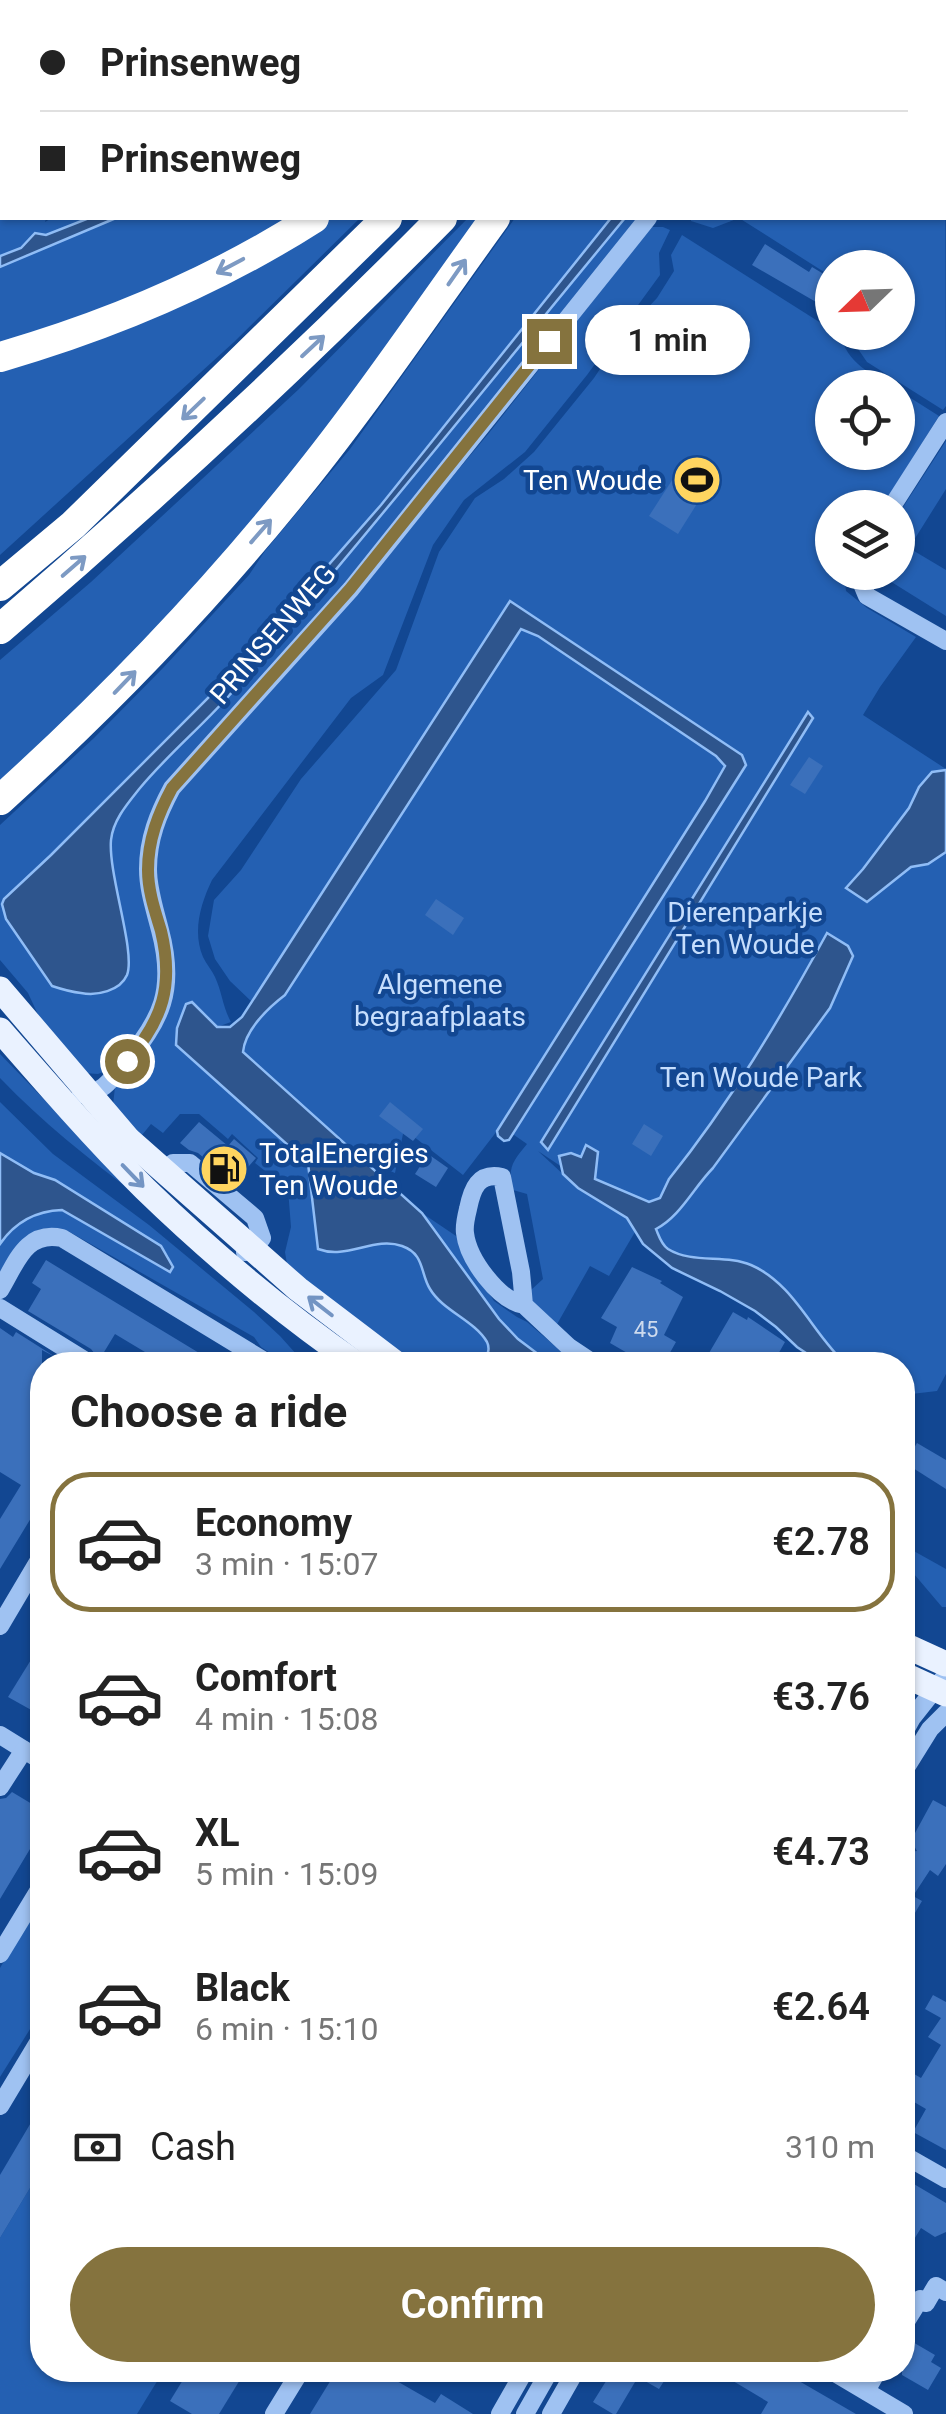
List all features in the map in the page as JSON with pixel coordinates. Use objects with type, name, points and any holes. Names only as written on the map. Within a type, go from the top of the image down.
[{"type":"highway","points":[[0,357],[168,296],[220,272],[311,220]]},
{"type":"highway","points":[[0,586],[73,525],[385,220]]},
{"type":"highway","points":[[0,629],[97,546],[341,320],[440,220]]},
{"type":"highway","points":[[0,800],[141,665],[276,513],[386,372],[494,220]]},
{"type":"main road","points":[[0,989],[114,1124],[163,1172],[298,1289],[381,1352]]},
{"type":"main road","points":[[0,1030],[147,1190],[221,1257],[341,1352]]},
{"type":"main road","points":[[0,1046],[44,1094],[59,1098]]},
{"type":"main road","points":[[915,1650],[946,1664]]},
{"type":"main road","points":[[915,1680],[943,1693]]},
{"type":"street","name":"PRINSENWEG","points":[[90,1094],[109,1082],[142,1043],[162,1007],[167,972],[165,950],[148,867],[156,821],[172,788],[350,589],[646,220]]},
{"type":"street","points":[[902,490],[946,422]]},
{"type":"street","points":[[864,590],[867,596],[946,641]]},
{"type":"street","points":[[59,1098],[90,1094]]},
{"type":"street","points":[[524,1305],[522,1272],[502,1178],[481,1178],[472,1188],[464,1232],[468,1247],[508,1299],[524,1305],[576,1352]]},
{"type":"street","points":[[0,1290],[26,1246],[48,1235],[62,1238],[250,1352]]},
{"type":"street","points":[[221,1257],[253,1250]]},
{"type":"street","points":[[0,1308],[71,1352]]},
{"type":"street","points":[[0,1626],[30,1576]]},
{"type":"street","points":[[915,1722],[943,1693]]},
{"type":"street","points":[[915,1753],[930,1729],[943,1693]]},
{"type":"street","points":[[0,1735],[30,1754]]},
{"type":"street","points":[[0,1787],[24,1750]]},
{"type":"street","points":[[0,1954],[30,1905]]},
{"type":"street","points":[[0,2106],[30,2056]]},
{"type":"street","points":[[915,2161],[946,2179]]},
{"type":"street","points":[[915,2307],[920,2299],[926,2303],[936,2286],[946,2292]]},
{"type":"street","points":[[274,2414],[293,2382]]},
{"type":"street","points":[[500,2414],[518,2382]]},
{"type":"street","points":[[524,2414],[543,2382]]},
{"type":"street","points":[[551,2414],[569,2382]]},
{"type":"street","points":[[852,2382],[904,2414]]},
{"type":"street","points":[[866,2390],[871,2382]]},
{"type":"green space","points":[[0,220],[84,220],[46,235],[35,233],[21,248],[0,256]]},
{"type":"green space","points":[[111,220],[294,220],[141,299],[0,347],[0,267]]},
{"type":"green space","points":[[329,220],[358,220],[234,342],[0,555],[0,363],[291,242]]},
{"type":"green space","points":[[466,220],[487,220],[258,525],[0,793],[0,660],[91,582],[299,389]]},
{"type":"green space","points":[[514,220],[609,220],[381,505],[240,666],[4,899],[2,909],[118,904],[111,867],[111,838],[133,795],[281,636],[623,220],[636,220],[150,820],[160,954],[158,995],[143,1030],[108,1070],[84,1073],[47,1034],[28,993],[0,960],[0,825],[163,668],[249,575],[350,449]]},
{"type":"green space","points":[[691,220],[734,220],[713,228]]},
{"type":"green space","points":[[742,220],[945,220],[946,406],[943,410],[915,392],[915,370],[880,370],[859,350],[915,350],[915,250],[815,250],[815,266]]},
{"type":"green space","points":[[651,227],[670,230],[659,253],[660,275],[587,375],[525,452],[464,500],[433,545],[383,675],[351,698],[212,880],[199,917],[200,947],[231,1022],[217,1027],[192,1003],[186,1004],[177,1028],[176,1045],[308,1163],[318,1249],[349,1251],[382,1243],[402,1245],[417,1254],[431,1291],[462,1316],[487,1342],[489,1350],[392,1352],[288,1270],[288,1189],[255,1163],[258,1158],[232,1134],[228,1139],[199,1114],[180,1114],[163,1133],[151,1124],[142,1135],[161,1152],[158,1156],[113,1105],[115,1087],[147,1047],[172,947],[156,868],[157,849],[171,802],[489,433]]},
{"type":"green space","points":[[682,235],[815,319],[815,350],[846,350],[866,370],[815,370],[815,470],[905,470],[893,490],[815,490],[815,590],[846,590],[867,608],[916,637],[863,715],[946,769],[946,1374],[937,1391],[915,1394],[915,1352],[818,1352],[659,1249],[613,1201],[538,1151],[578,1188],[627,1218],[635,1232],[609,1276],[590,1266],[556,1326],[532,1302],[531,1290],[543,1279],[527,1194],[513,1190],[511,1176],[515,1160],[527,1144],[507,1130],[737,762],[698,725],[511,601],[252,1002],[215,959],[208,936],[214,900],[241,870],[301,779],[396,670],[439,552],[475,498],[534,452],[594,378],[624,333],[657,298],[674,271],[671,255]]},
{"type":"green space","points":[[915,401],[939,416],[915,454]]},
{"type":"green space","points":[[946,441],[946,489],[915,538],[914,490]]},
{"type":"green space","points":[[915,552],[946,570],[946,616],[904,590],[915,590]]},
{"type":"green space","name":"Algemene begraafplaats","points":[[521,629],[538,636],[726,766],[497,1131],[463,1175],[404,1129],[395,1173],[363,1160],[243,1052],[258,1020],[285,995]]},
{"type":"green space","points":[[0,1054],[138,1196],[66,1140],[0,1078]]},
{"type":"green space","points":[[0,1102],[53,1154],[149,1225],[254,1312],[294,1352],[268,1352],[254,1337],[68,1231],[54,1228],[33,1233],[18,1248],[0,1280],[0,1246],[9,1230],[25,1219],[54,1211],[62,1210],[169,1257],[161,1246],[55,1180],[0,1153]]},
{"type":"green space","points":[[422,1213],[459,1238],[494,1301],[527,1322],[562,1352],[534,1352],[486,1303]]},
{"type":"green space","points":[[915,1552],[946,1569],[946,1607],[915,1575]]},
{"type":"green space","points":[[30,1917],[30,2029],[0,2077],[0,1968]]},
{"type":"green space","points":[[30,2188],[30,2382],[157,2382],[137,2414],[0,2414],[0,2238]]},
{"type":"shaded area","points":[[84,220],[111,220],[0,267],[0,256],[21,248],[35,233],[46,235]]},
{"type":"shaded area","points":[[609,220],[623,220],[284,632],[223,703],[151,775],[122,812],[111,840],[111,855],[128,949],[124,980],[114,989],[94,994],[52,986],[6,919],[4,899],[240,666],[381,505]]},
{"type":"shaded area","points":[[510,601],[742,755],[746,765],[509,1140],[504,1141],[497,1131],[725,766],[716,756],[538,636],[521,629],[285,995],[265,1013],[245,1044],[243,1052],[422,1213],[499,1319],[535,1352],[488,1352],[481,1334],[436,1297],[409,1249],[381,1244],[339,1252],[318,1249],[308,1163],[176,1045],[177,1028],[186,1004],[192,1002],[217,1027],[230,1027],[242,1017]]},
{"type":"shaded area","points":[[808,712],[813,718],[548,1150],[541,1142]]},
{"type":"shaded area","points":[[946,770],[946,852],[928,864],[911,867],[867,902],[846,888],[909,808],[919,787],[932,772]]},
{"type":"shaded area","points":[[827,933],[848,946],[853,956],[830,1008],[713,1168],[680,1209],[656,1229],[664,1245],[677,1254],[741,1262],[766,1274],[792,1297],[834,1352],[804,1352],[755,1311],[672,1268],[643,1244],[627,1218],[578,1188],[563,1174],[559,1156],[571,1153],[581,1157],[586,1145],[598,1152],[595,1179],[649,1202],[660,1198],[791,997]]},
{"type":"shaded area","points":[[0,1153],[55,1180],[161,1246],[173,1267],[170,1272],[62,1210],[26,1219],[0,1244]]},
{"type":"building","points":[[765,244],[809,272],[812,267],[815,301],[752,265]]},
{"type":"building","points":[[687,457],[715,475],[678,534],[649,516]]},
{"type":"building","points":[[809,757],[823,766],[805,794],[790,785]]},
{"type":"building","points":[[436,899],[464,918],[453,935],[425,915]]},
{"type":"building","points":[[390,1102],[423,1129],[413,1141],[379,1116]]},
{"type":"building","points":[[199,1122],[228,1146],[234,1139],[256,1158],[234,1183],[180,1143]]},
{"type":"building","points":[[644,1124],[663,1136],[651,1156],[632,1144]]},
{"type":"building","points":[[428,1154],[448,1168],[436,1187],[415,1174]]},
{"type":"building","points":[[46,1260],[198,1352],[145,1352],[115,1334],[104,1352],[93,1352],[28,1311],[41,1289],[32,1283]]},
{"type":"building","points":[[632,1267],[662,1281],[683,1297],[664,1335],[676,1342],[670,1352],[626,1352],[610,1343],[617,1327],[601,1318]]},
{"type":"building","points":[[733,1312],[747,1320],[748,1317],[785,1342],[779,1352],[710,1352]]},
{"type":"building","points":[[0,1328],[13,1337],[16,1332],[48,1352],[30,1352],[30,1520],[0,1569],[0,1519],[21,1485],[0,1472]]},
{"type":"building","points":[[917,1443],[946,1460],[946,1489],[915,1469]]},
{"type":"building","points":[[30,1661],[30,1709],[8,1697]]},
{"type":"building","points":[[12,1792],[30,1803],[30,1849],[0,1899],[0,1799]]},
{"type":"building","points":[[933,1800],[946,1807],[946,1864],[938,1876],[930,1870],[915,1893],[917,1851],[915,1833]]},
{"type":"building","points":[[933,1995],[946,2002],[946,2150],[915,2133],[926,2109],[915,2103],[915,2075],[921,2078],[941,2045],[928,2037],[941,2018],[925,2009]]},
{"type":"building","points":[[30,2124],[30,2188],[0,2238],[0,2175]]},
{"type":"building","points":[[915,2185],[946,2203],[946,2232],[935,2237],[921,2228],[915,2238]]},
{"type":"building","points":[[915,2343],[935,2355],[931,2362],[941,2368],[928,2390],[914,2382]]},
{"type":"building","points":[[182,2382],[239,2382],[219,2414],[192,2414],[170,2401]]},
{"type":"building","points":[[330,2382],[398,2382],[435,2403],[441,2394],[473,2414],[310,2414]]},
{"type":"building","points":[[606,2382],[635,2382],[616,2414],[593,2402]]},
{"type":"building","points":[[735,2382],[801,2382],[856,2414],[761,2414],[768,2402]]},
{"type":"place","name":"Ten Woude","points":[[697,480]]},
{"type":"place","name":"TotalEnergies Ten Woude","points":[[224,1169]]},
{"type":"route","points":[[127,1061],[153,1026],[166,989],[165,950],[148,867],[156,821],[172,788],[350,589],[549,341]]},
{"type":"park label","name":"Dierenparkje Ten Woude","points":[[745,928]]},
{"type":"park label","name":"Ten Woude Park","points":[[761,1077]]}]
